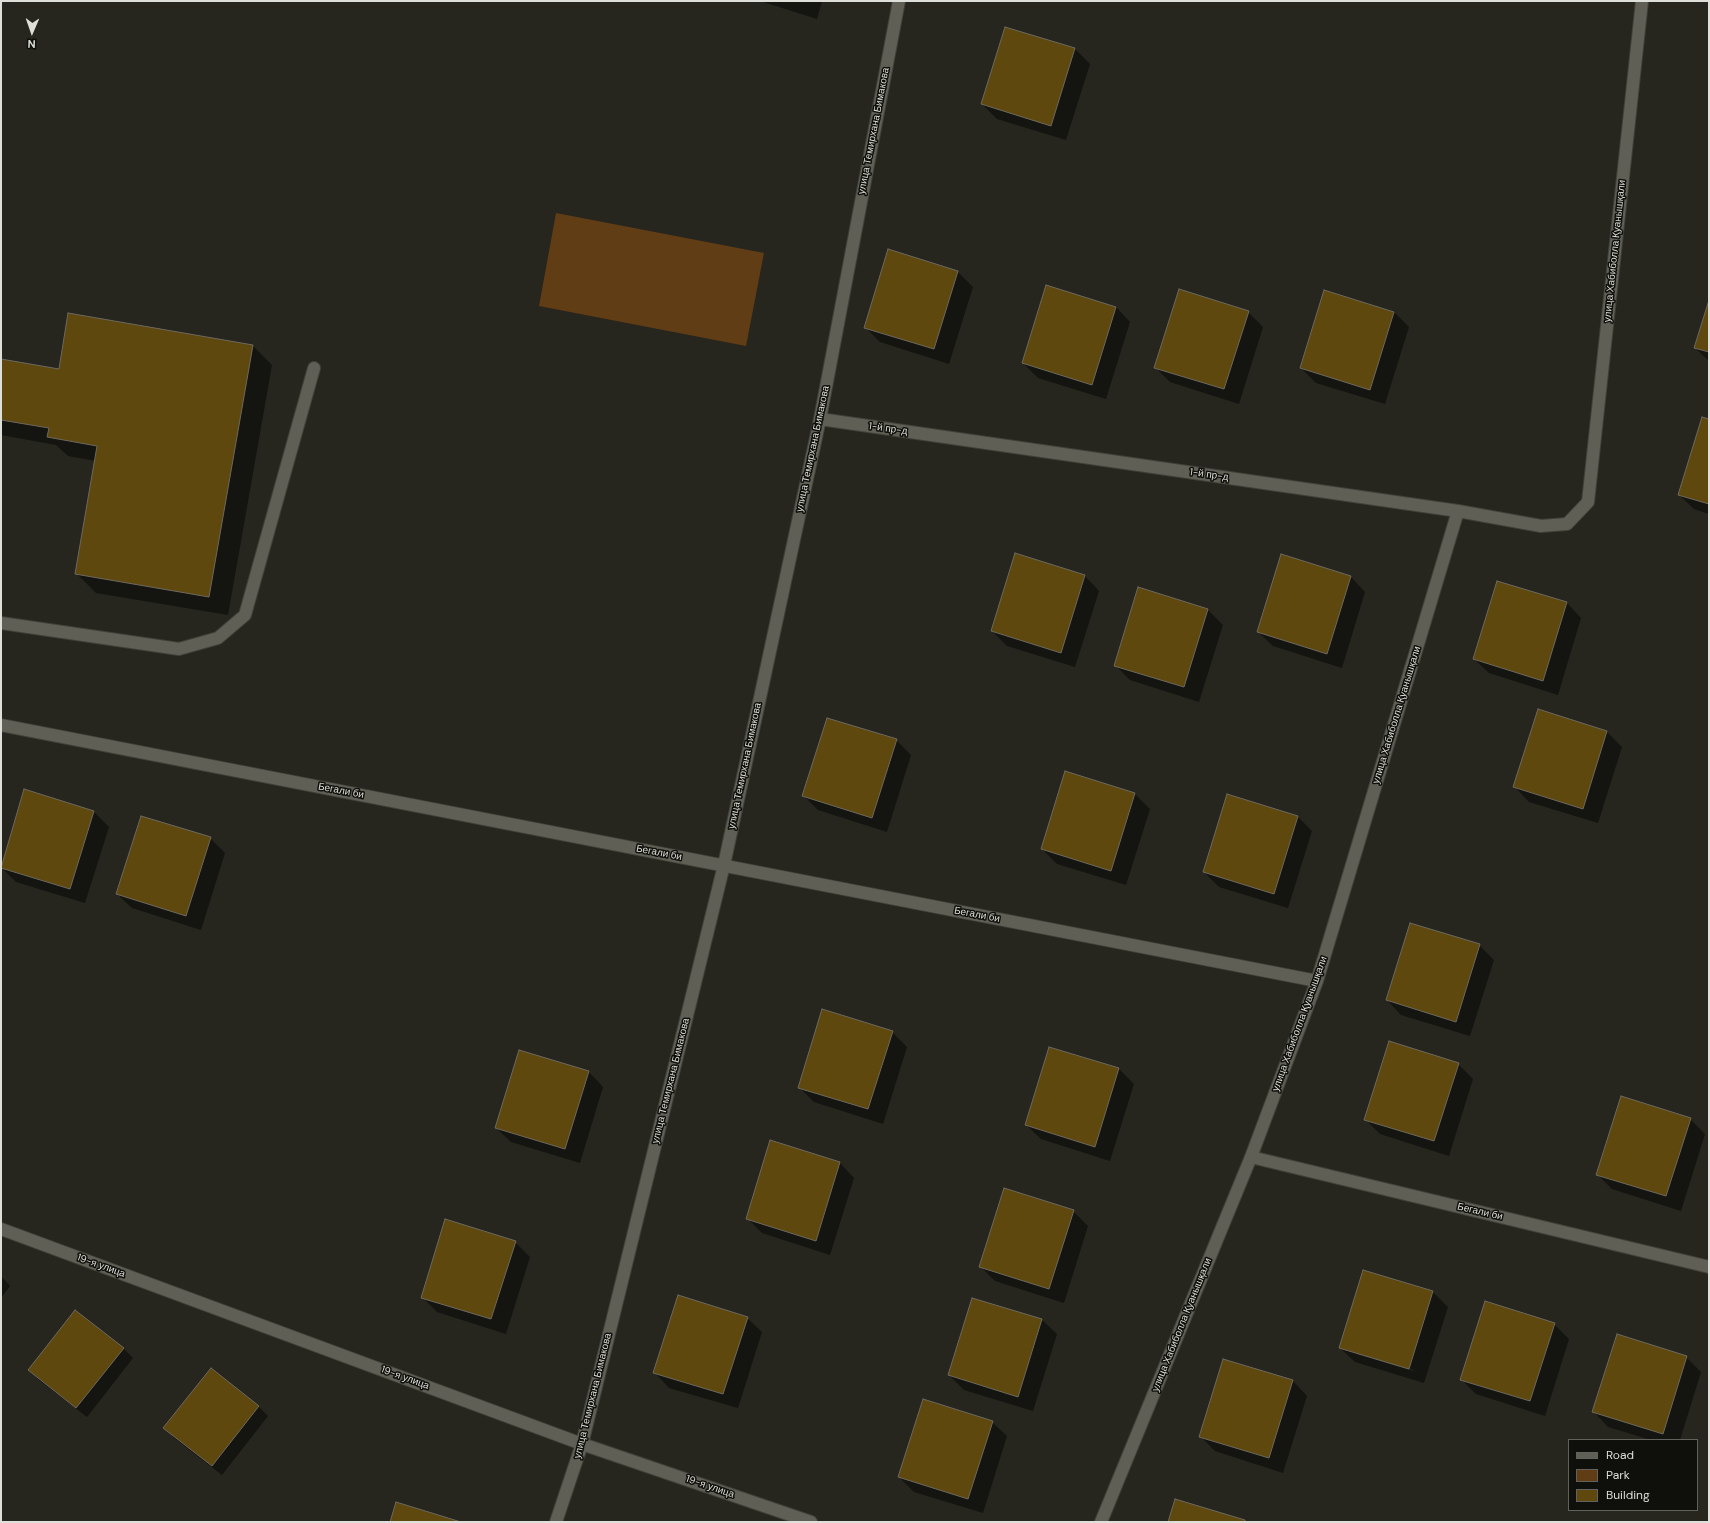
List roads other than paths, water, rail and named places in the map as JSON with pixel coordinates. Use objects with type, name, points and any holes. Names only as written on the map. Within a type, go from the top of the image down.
[{"type":"street","name":"улица Темирхана Бимакова","points":[[556,1522],[582,1444],[724,865],[820,419],[899,1]]},
{"type":"street","name":"улица Хабиболла Қуанышқали","points":[[1588,502],[1642,1]]},
{"type":"street","points":[[1,623],[179,649],[218,638],[245,615],[314,368]]},
{"type":"street","name":"1-й пр-д","points":[[820,419],[1458,511],[1541,526],[1567,524],[1588,502]]},
{"type":"street","name":"улица Хабиболла Қуанышқали","points":[[1102,1522],[1251,1157],[1317,982],[1458,511]]},
{"type":"street","name":"Бегали би","points":[[1,725],[1317,982]]},
{"type":"street","name":"Бегали би","points":[[1251,1157],[1709,1267]]},
{"type":"street","name":"19-я улица","points":[[1,1229],[582,1444],[811,1522]]}]
